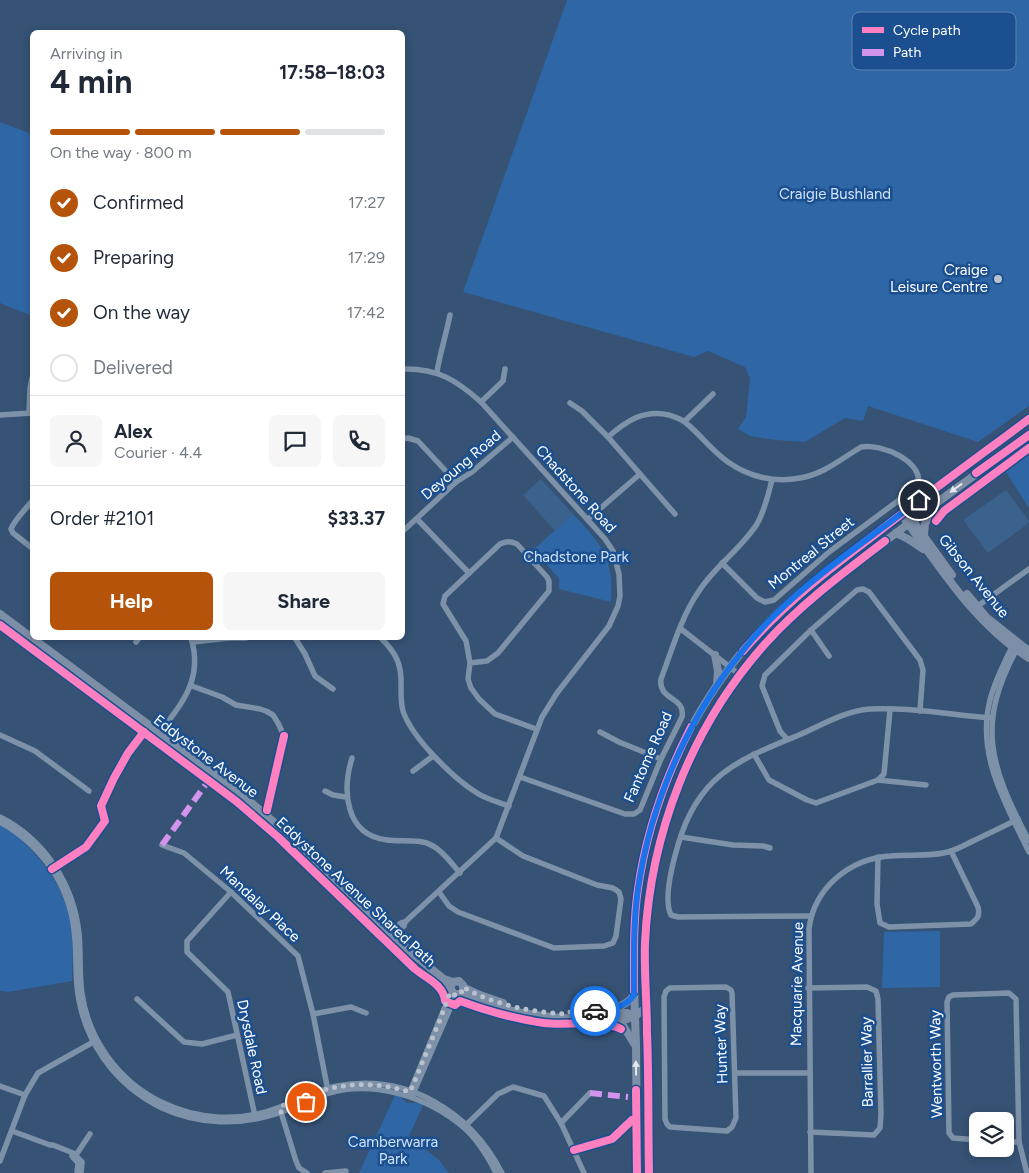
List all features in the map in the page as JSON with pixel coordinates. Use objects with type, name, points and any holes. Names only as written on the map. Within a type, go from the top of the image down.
[{"type":"main road","points":[[637,1173],[634,995],[635,922],[638,890],[654,816],[666,781],[682,746],[716,687],[730,667],[759,633],[796,596],[903,512],[1029,419]]},
{"type":"main road","points":[[649,1173],[646,942],[649,903],[653,872],[662,832],[678,784],[691,755],[717,708],[740,675],[765,644],[802,608],[935,502],[1029,435]]},
{"type":"main road","points":[[925,538],[923,533],[925,524],[935,502]]},
{"type":"main road","name":"Gibson Avenue","points":[[903,512],[929,553],[975,608],[1029,658]]},
{"type":"main road","name":"Gibson Avenue","points":[[910,522],[925,538],[975,608]]},
{"type":"main road","points":[[896,533],[908,538],[929,553]]},
{"type":"main road","name":"Eddystone Avenue","points":[[0,614],[30,637]]},
{"type":"main road","name":"Eddystone Avenue","points":[[0,620],[158,734]]},
{"type":"main road","name":"Eddystone Avenue","points":[[34,640],[158,734],[261,817],[299,850],[420,967],[456,990],[498,1006],[540,1016],[570,1019],[620,1019],[635,1016],[646,1008]]},
{"type":"main road","name":"Gibson Avenue","points":[[1016,646],[1029,651]]},
{"type":"main road","points":[[715,656],[718,671],[716,687]]},
{"type":"main road","name":"Eddystone Avenue","points":[[456,990],[541,1012],[567,1014],[627,1013],[635,1016]]},
{"type":"main road","points":[[567,1014],[570,1012],[616,1008],[629,1002],[634,995]]},
{"type":"main road","points":[[635,1016],[645,1025],[647,1033]]},
{"type":"main road","points":[[620,1019],[636,1046]]},
{"type":"street","points":[[436,372],[450,315]]},
{"type":"street","name":"Chadstone Road","points":[[390,936],[496,838],[536,730],[557,692],[609,626],[618,606],[620,596],[618,564],[613,550],[588,519],[481,402],[462,385],[436,372],[405,369]]},
{"type":"street","points":[[481,402],[503,381],[505,369]]},
{"type":"street","points":[[685,421],[713,394]]},
{"type":"street","points":[[570,403],[608,437],[675,514]]},
{"type":"street","points":[[0,415],[30,413]]},
{"type":"street","points":[[608,437],[624,423],[647,414],[660,414],[685,421],[727,462],[749,473],[772,480]]},
{"type":"street","name":"Deyoung Road","points":[[405,529],[456,482],[472,472],[513,437]]},
{"type":"street","points":[[405,439],[418,441],[456,482]]},
{"type":"street","name":"Montreal Street","points":[[722,564],[757,598],[765,602],[774,600],[829,552],[918,486],[919,476],[909,462],[895,454],[866,446],[861,447],[828,469],[810,476],[788,480],[772,480]]},
{"type":"street","points":[[588,519],[640,474]]},
{"type":"street","name":"Fantome Road","points":[[520,777],[630,815],[640,810],[661,759],[682,717],[683,712],[680,705],[664,694],[660,686],[681,629],[693,600],[710,577],[749,535],[756,524],[767,501],[772,480]]},
{"type":"street","points":[[30,503],[11,528],[13,533],[30,546]]},
{"type":"street","points":[[417,519],[469,573]]},
{"type":"street","points":[[470,663],[487,661],[498,653],[545,595],[550,586],[547,577],[517,544],[510,541],[500,544],[469,573],[445,596],[443,604],[466,641],[470,663],[468,679],[471,688],[488,709],[495,714],[536,730]]},
{"type":"street","points":[[975,608],[1029,569]]},
{"type":"street","points":[[787,739],[780,731],[762,686],[765,675],[810,630],[857,590],[863,589],[870,592],[920,660],[923,670],[920,712]]},
{"type":"street","points":[[681,629],[740,675]]},
{"type":"street","points":[[810,630],[829,656]]},
{"type":"street","points":[[158,734],[192,686],[195,672],[192,640]]},
{"type":"street","points":[[296,640],[315,676],[333,689]]},
{"type":"street","points":[[383,640],[391,648],[401,669],[402,710],[433,756],[476,793],[508,806]]},
{"type":"street","points":[[1016,646],[998,691],[990,718],[988,750],[990,765],[999,791],[1029,841]]},
{"type":"street","points":[[192,686],[222,697],[236,705],[260,709],[266,712],[273,716],[284,736]]},
{"type":"street","points":[[811,916],[678,917],[671,915],[668,909],[670,882],[680,837],[689,813],[706,788],[725,770],[754,754],[850,713],[870,709],[990,718]]},
{"type":"street","points":[[754,754],[769,780],[816,803],[878,780],[884,774],[890,710]]},
{"type":"street","points":[[600,732],[661,759]]},
{"type":"street","points":[[0,735],[35,751],[89,790]]},
{"type":"street","points":[[413,771],[433,756]]},
{"type":"street","points":[[352,758],[348,770],[346,797],[356,823],[371,835],[380,839],[419,841],[433,846],[460,872]]},
{"type":"street","points":[[878,780],[926,785]]},
{"type":"street","points":[[325,791],[333,795],[346,797]]},
{"type":"street","points":[[0,817],[24,831],[42,848],[68,888],[79,932],[82,995],[95,1041]]},
{"type":"street","points":[[1016,820],[1029,852]]},
{"type":"street","name":"Macquarie Avenue","points":[[811,1173],[809,929],[811,916],[822,892],[845,870],[863,861],[878,857],[930,855],[951,851],[1016,820]]},
{"type":"street","points":[[0,822],[26,839],[55,874],[66,897],[74,930],[79,999],[85,1024],[117,1076],[131,1089],[161,1108],[182,1116],[207,1121],[239,1122],[280,1110],[328,1091],[376,1090],[412,1094],[465,1126],[492,1154],[502,1173]]},
{"type":"street","points":[[680,837],[732,845],[770,848]]},
{"type":"street","points":[[439,892],[449,906],[458,912],[554,948],[604,946],[613,943],[616,936],[621,899],[619,892],[613,888],[596,885],[523,856],[496,838]]},
{"type":"street","name":"Mandalay Place","points":[[162,845],[184,853],[230,892],[298,956],[313,1014],[328,1091]]},
{"type":"street","points":[[878,857],[877,904],[880,923],[889,927],[972,924],[978,919],[980,914],[978,907],[951,851]]},
{"type":"street","name":"Drysdale Road","points":[[230,892],[187,941],[188,952],[228,992],[255,1117]]},
{"type":"street","name":"Hunter Way","points":[[722,987],[731,990],[735,1073],[736,1118],[732,1127],[727,1131],[674,1128],[667,1124],[664,1002],[666,991],[670,988],[722,987]]},
{"type":"street","name":"Barrallier Way","points":[[808,988],[867,987],[876,991],[878,999],[881,1114],[880,1128],[874,1135],[810,1132]]},
{"type":"street","points":[[412,1094],[456,990]]},
{"type":"street","name":"Wentworth Way","points":[[969,1139],[956,1138],[950,1136],[949,1133],[949,997],[953,995],[1009,993],[1016,999],[1019,1142],[1027,1173]]},
{"type":"street","points":[[137,999],[184,1042],[202,1044],[237,1035]]},
{"type":"street","points":[[313,1014],[350,1007],[366,1013]]},
{"type":"street","points":[[0,1161],[25,1095],[38,1073],[95,1041]]},
{"type":"street","points":[[735,1073],[809,1073]]},
{"type":"street","points":[[0,1086],[25,1095]]},
{"type":"street","points":[[465,1126],[498,1094],[513,1087],[544,1096],[561,1123],[584,1173]]},
{"type":"street","points":[[561,1123],[590,1093]]},
{"type":"street","points":[[280,1110],[296,1161],[300,1168],[307,1173]]},
{"type":"street","points":[[465,1126],[496,1173]]},
{"type":"street","points":[[12,1131],[53,1145],[76,1156],[82,1162],[79,1173]]},
{"type":"street","points":[[76,1156],[90,1134]]},
{"type":"street","points":[[1014,1142],[1019,1142]]},
{"type":"street","points":[[325,1173],[346,1171]]},
{"type":"green space","name":"Craigie Bushland","points":[[567,0],[1029,0],[1029,406],[978,442],[868,406],[863,421],[845,418],[805,442],[750,436],[738,429],[746,417],[750,379],[745,367],[708,351],[694,357],[463,292]]},
{"type":"green space","points":[[0,122],[30,133],[30,315],[0,303]]},
{"type":"green space","points":[[1029,455],[1029,508],[1006,472]]},
{"type":"green space","name":"Chadstone Park","points":[[573,514],[592,534],[604,553],[610,574],[611,602],[559,589],[559,578],[533,550]]},
{"type":"green space","points":[[0,824],[25,843],[36,855],[47,868],[63,898],[72,928],[72,981],[8,992],[0,991]]},
{"type":"green space","points":[[940,931],[940,987],[882,988],[884,932]]},
{"type":"green space","name":"Camberwarra Park","points":[[396,1093],[407,1103],[424,1103],[409,1136],[439,1160],[449,1173],[359,1173]]},
{"type":"shaded area","points":[[541,479],[573,514],[555,531],[523,495]]},
{"type":"shaded area","points":[[1006,490],[1029,523],[988,553],[963,520]]},
{"type":"marked path","points":[[162,845],[209,780]]},
{"type":"marked path","points":[[590,1093],[628,1097]]},
{"type":"cycle path","points":[[743,651],[774,618],[824,574],[1029,419]]},
{"type":"cycle path","points":[[976,473],[1029,435]]},
{"type":"cycle path","points":[[936,521],[944,511],[1029,448]]},
{"type":"cycle path","points":[[649,1173],[645,943],[656,861],[666,822],[680,783],[696,746],[716,710],[739,676],[765,644],[807,603],[885,541]]},
{"type":"cycle path","name":"Eddystone Avenue Shared Path","points":[[0,625],[236,801],[278,837],[415,969],[438,986],[444,995],[445,1001],[455,1005],[460,1001],[501,1014],[533,1021],[553,1024],[604,1024],[621,1029]]},
{"type":"cycle path","points":[[634,991],[635,914],[646,847],[665,786],[691,727]]},
{"type":"cycle path","points":[[52,869],[86,847],[105,821],[101,806],[128,753],[144,732]]},
{"type":"cycle path","points":[[267,810],[284,736]]},
{"type":"cycle path","points":[[636,1090],[637,1173]]},
{"type":"cycle path","points":[[574,1150],[612,1139],[632,1120]]},
{"type":"way so far","points":[[306,1102],[281,1112],[280,1107],[338,1086],[378,1084],[410,1092],[449,995],[451,992],[455,995],[461,994],[463,987],[472,992],[530,1010],[567,1014],[570,1012],[595,1011]]},
{"type":"place","name":"Craige Leisure Centre","points":[[998,279]]},
{"type":"route","points":[[595,1011],[616,1008],[629,1002],[634,995],[635,922],[645,850],[666,781],[691,727],[702,709],[730,667],[774,616],[840,560],[919,500]]}]
